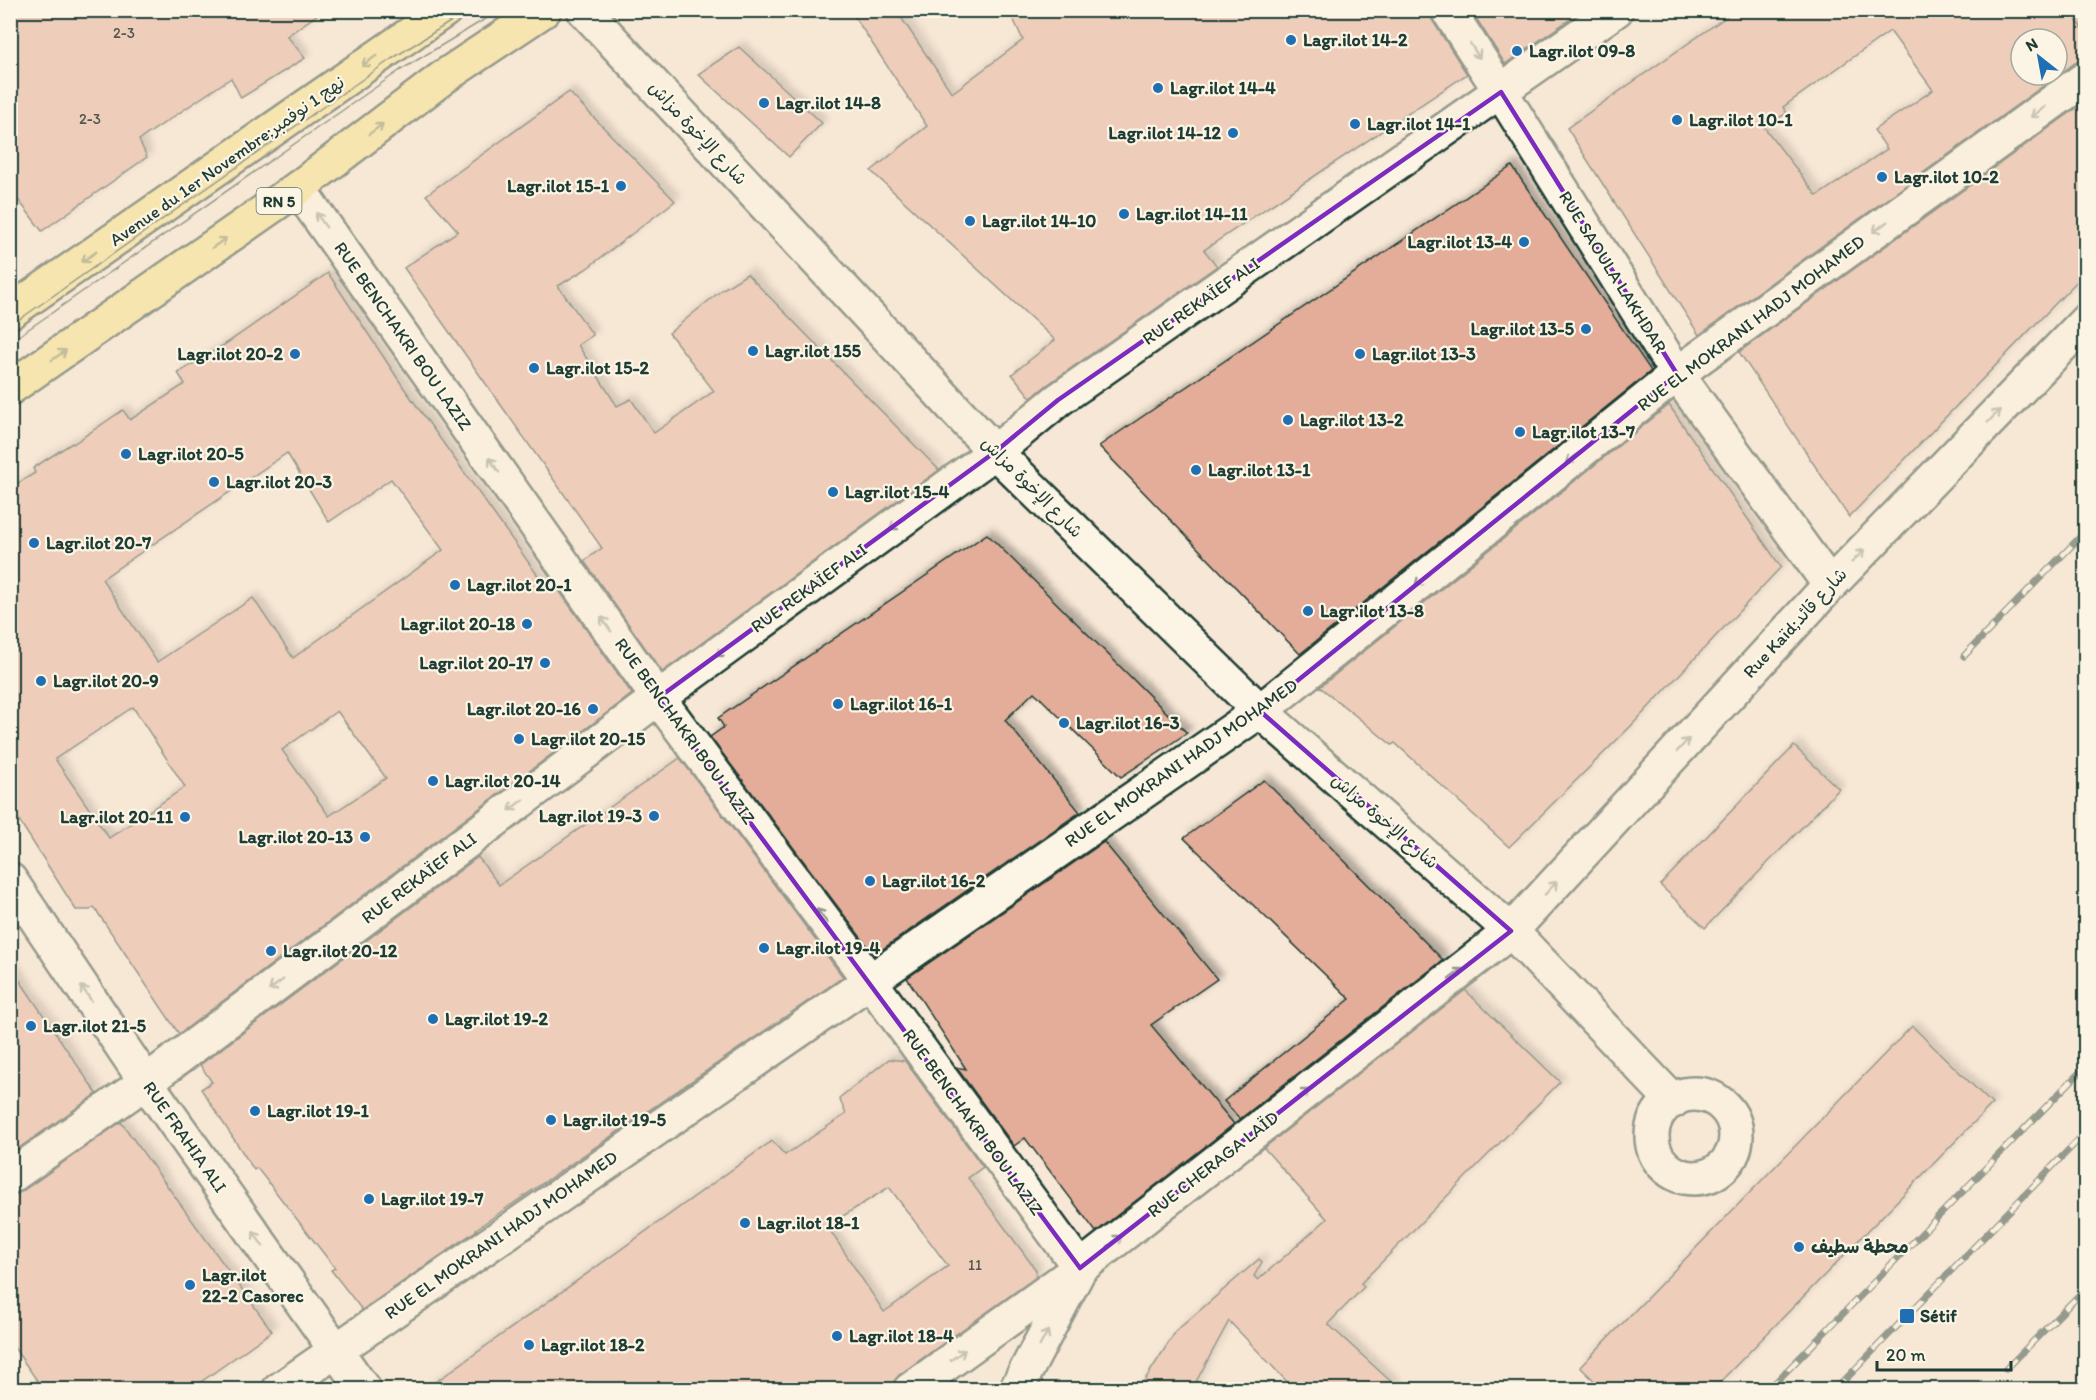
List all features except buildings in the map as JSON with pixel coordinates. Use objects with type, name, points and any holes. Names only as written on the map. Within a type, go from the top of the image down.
[{"type":"main road","name":"Avenue du 1er Novembre;نهج 1 نوفمبر","points":[[10,312],[412,19],[445,10]]},
{"type":"main road","name":"RN 5","points":[[10,388],[298,188],[445,76],[544,10]]},
{"type":"street","name":"شارع الإخوة مزاش","points":[[584,10],[995,452],[1260,711],[1511,931],[1673,1101]]},
{"type":"street","name":"RUE SAOULA LAKHDAR","points":[[1448,10],[1677,374],[1830,585]]},
{"type":"street","name":"RUE REKAÏEF ALI","points":[[10,1177],[146,1082],[658,698],[995,452],[1058,400],[1616,10]]},
{"type":"street","name":"RUE EL MOKRANI HADJ MOHAMED","points":[[279,1389],[1260,711],[1677,374],[2085,78]]},
{"type":"street","name":"RUE BENCHAKRI BOU LAZIZ","points":[[298,188],[658,698],[870,981],[1080,1268]]},
{"type":"street","name":"Rue Kaïd;شارع قائد","points":[[1511,931],[1830,585],[2085,321]]},
{"type":"street","name":"RUE FRAHIA ALI","points":[[10,880],[146,1082],[364,1389]]},
{"type":"street","name":"RUE CHERAGA LAÏD","points":[[910,1389],[1080,1268],[1511,931]]},
{"type":"street","points":[[1016,1389],[1080,1268]]},
{"type":"highlighted area","points":[[1501,92],[1677,374],[1260,711],[1511,931],[1080,1268],[658,698],[995,452],[1058,400]]},
{"type":"tram line","points":[[10,326],[390,60],[469,10]]},
{"type":"tram line","points":[[10,342],[399,71],[500,10]]},
{"type":"railway","points":[[1964,656],[2086,531]]},
{"type":"railway","points":[[1768,1390],[2086,1066]]},
{"type":"railway","points":[[1835,1390],[2086,1132]]},
{"type":"railway","points":[[2006,1369],[2086,1288]]},
{"type":"place","name":"Lagr.ilot 14-2","points":[[1291,40]]},
{"type":"place","name":"Lagr.ilot 09-8","points":[[1517,51]]},
{"type":"place","name":"Lagr.ilot 14-4","points":[[1158,88]]},
{"type":"place","name":"Lagr.ilot 14-8","points":[[764,103]]},
{"type":"place","name":"Lagr.ilot 10-1","points":[[1677,120]]},
{"type":"place","name":"Lagr.ilot 14-1","points":[[1355,124]]},
{"type":"place","name":"Lagr.ilot 14-12","points":[[1233,133]]},
{"type":"place","name":"Lagr.ilot 10-2","points":[[1882,177]]},
{"type":"place","name":"Lagr.ilot 15-1","points":[[621,186]]},
{"type":"place","name":"Lagr.ilot 14-11","points":[[1124,214]]},
{"type":"place","name":"Lagr.ilot 14-10","points":[[970,221]]},
{"type":"place","name":"Lagr.ilot 13-4","points":[[1524,242]]},
{"type":"place","name":"Lagr.ilot 13-5","points":[[1586,329]]},
{"type":"place","name":"Lagr.ilot 155","points":[[753,351]]},
{"type":"place","name":"Lagr.ilot 20-2","points":[[295,354]]},
{"type":"place","name":"Lagr.ilot 13-3","points":[[1360,354]]},
{"type":"place","name":"Lagr.ilot 15-2","points":[[534,368]]},
{"type":"place","name":"Lagr.ilot 13-2","points":[[1288,420]]},
{"type":"place","name":"Lagr.ilot 13-7","points":[[1520,432]]},
{"type":"place","name":"Lagr.ilot 20-5","points":[[126,454]]},
{"type":"place","name":"Lagr.ilot 13-1","points":[[1196,470]]},
{"type":"place","name":"Lagr.ilot 20-3","points":[[214,482]]},
{"type":"place","name":"Lagr.ilot 15-4","points":[[833,492]]},
{"type":"place","name":"Lagr.ilot 20-7","points":[[34,543]]},
{"type":"place","name":"Lagr.ilot 20-1","points":[[455,585]]},
{"type":"place","name":"Lagr.ilot 13-8","points":[[1308,611]]},
{"type":"place","name":"Lagr.ilot 20-18","points":[[527,624]]},
{"type":"place","name":"Lagr.ilot 20-17","points":[[545,663]]},
{"type":"place","name":"Lagr.ilot 20-9","points":[[41,681]]},
{"type":"place","name":"Lagr.ilot 16-1","points":[[838,704]]},
{"type":"place","name":"Lagr.ilot 20-16","points":[[593,709]]},
{"type":"place","name":"Lagr.ilot 16-3","points":[[1064,723]]},
{"type":"place","name":"Lagr.ilot 20-15","points":[[519,739]]},
{"type":"place","name":"Lagr.ilot 20-14","points":[[433,781]]},
{"type":"place","name":"Lagr.ilot 19-3","points":[[654,816]]},
{"type":"place","name":"Lagr.ilot 20-11","points":[[185,817]]},
{"type":"place","name":"Lagr.ilot 20-13","points":[[365,837]]},
{"type":"place","name":"Lagr.ilot 16-2","points":[[870,881]]},
{"type":"place","name":"Lagr.ilot 19-4","points":[[764,948]]},
{"type":"place","name":"Lagr.ilot 20-12","points":[[271,951]]},
{"type":"place","name":"Lagr.ilot 19-2","points":[[433,1019]]},
{"type":"place","name":"Lagr.ilot 21-5","points":[[31,1026]]},
{"type":"place","name":"Lagr.ilot 19-1","points":[[255,1111]]},
{"type":"place","name":"Lagr.ilot 19-5","points":[[551,1120]]},
{"type":"place","name":"Lagr.ilot 19-7","points":[[369,1199]]},
{"type":"place","name":"Lagr.ilot 18-1","points":[[745,1223]]},
{"type":"place","name":"محطة سطيف","points":[[1799,1247]]},
{"type":"place","name":"Lagr.ilot 22-2 Casorec","points":[[190,1285]]},
{"type":"place","name":"Sétif","points":[[1907,1316]]},
{"type":"place","name":"Lagr.ilot 18-4","points":[[837,1336]]},
{"type":"place","name":"Lagr.ilot 18-2","points":[[529,1345]]}]
